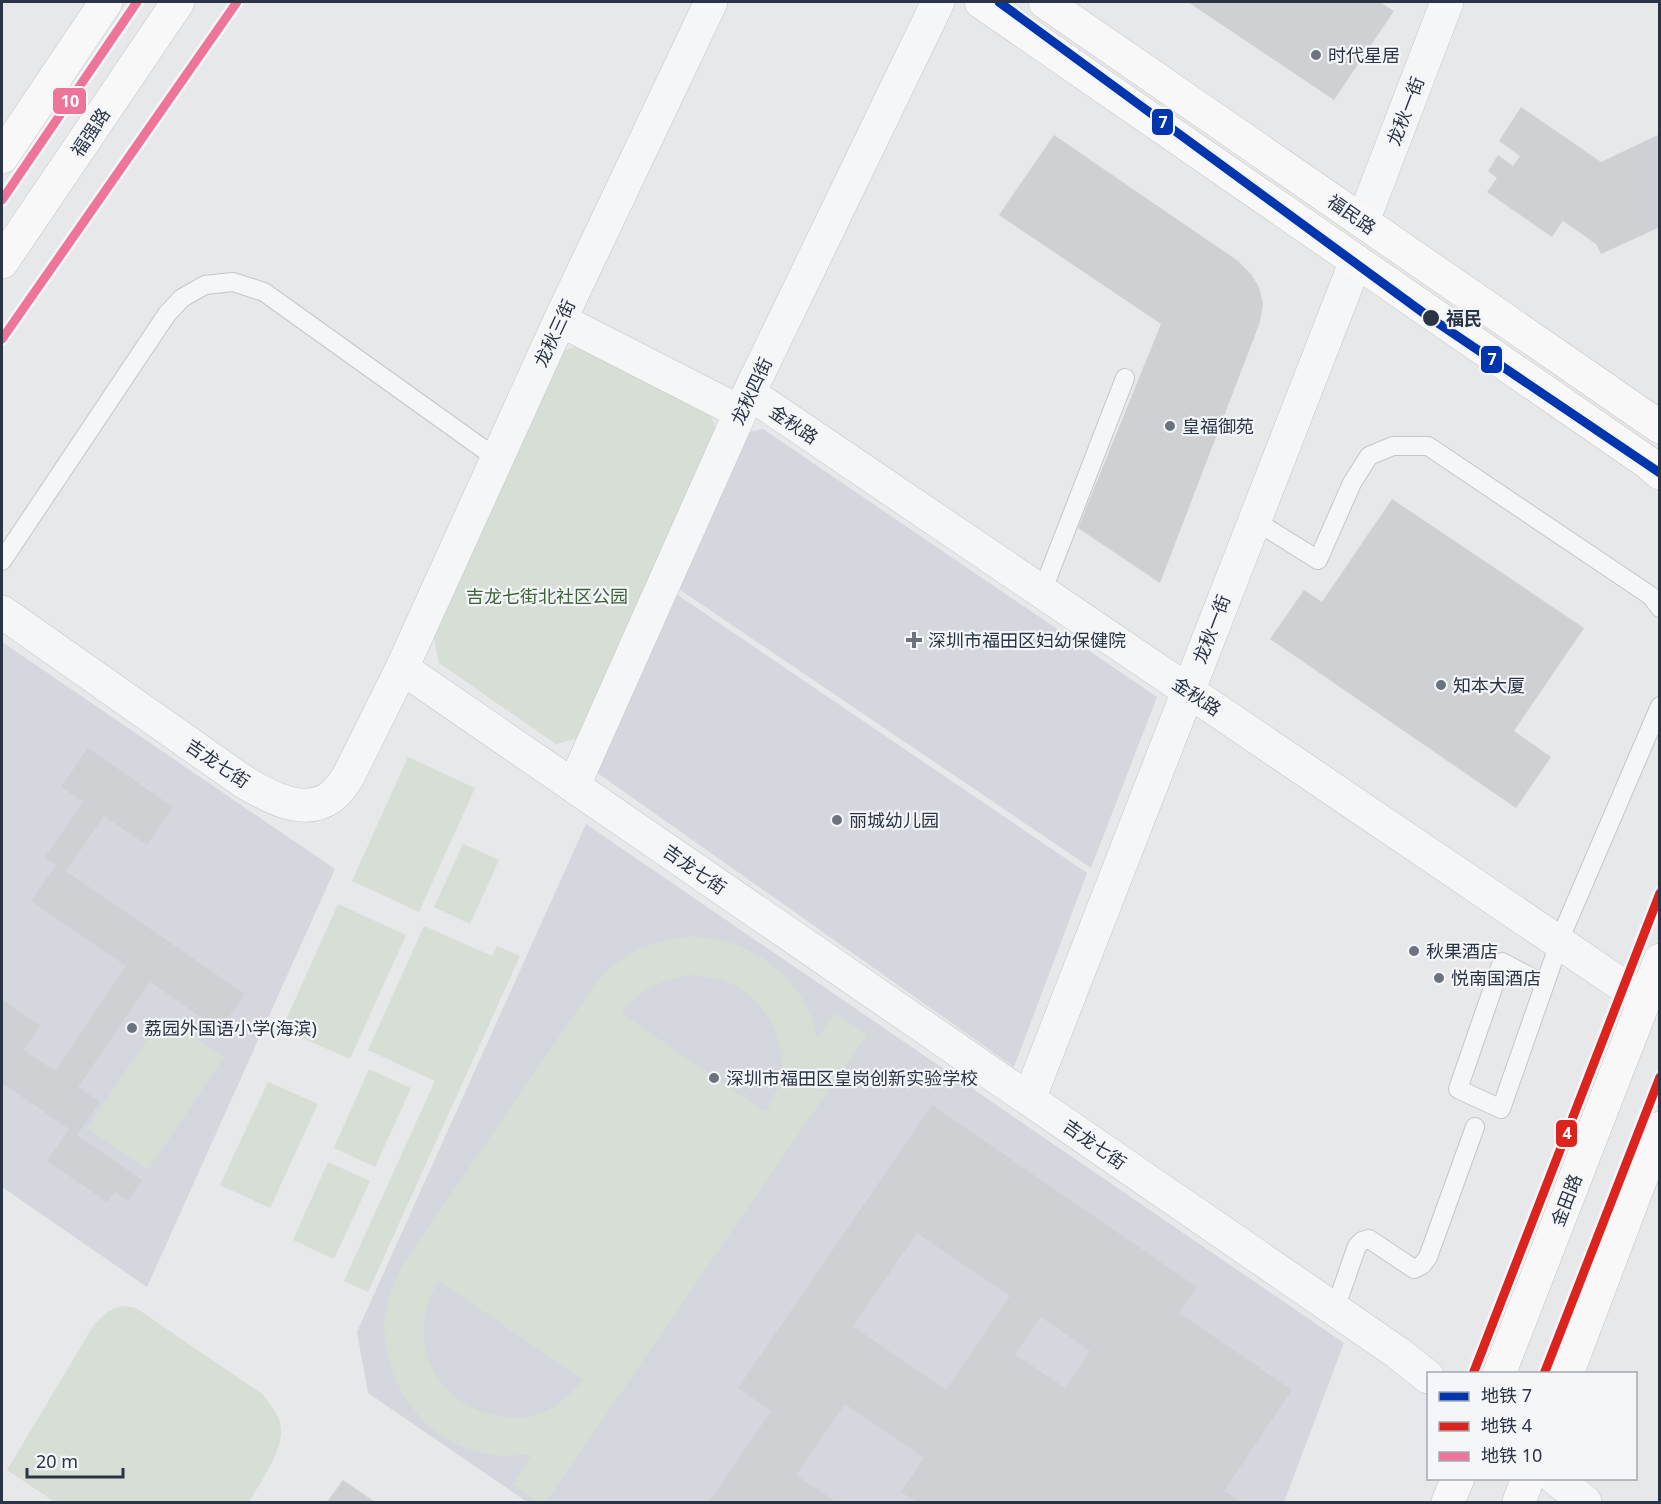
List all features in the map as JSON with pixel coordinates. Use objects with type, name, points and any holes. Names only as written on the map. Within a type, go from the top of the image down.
[{"type":"main road","points":[[2,158],[106,2]]},
{"type":"main road","name":"福强路","points":[[2,262],[178,2]]},
{"type":"main road","name":"福民路","points":[[981,2],[1657,470]]},
{"type":"main road","name":"福民路","points":[[1045,2],[1659,427]]},
{"type":"main road","name":"金田路","points":[[1499,1372],[1659,960]]},
{"type":"main road","points":[[1568,1372],[1659,1128]]},
{"type":"main road","points":[[1448,1503],[1458,1480]]},
{"type":"main road","points":[[1519,1503],[1528,1480]]},
{"type":"street","name":"龙秋三街","points":[[402,668],[560,320],[711,2]]},
{"type":"street","name":"龙秋四街","points":[[574,785],[745,403],[938,2]]},
{"type":"street","name":"龙秋一街","points":[[1363,221],[1447,2]]},
{"type":"street","name":"龙秋一街","points":[[1029,1099],[1356,261]]},
{"type":"street","name":"金秋路","points":[[560,320],[745,403],[1042,592],[1644,1000]]},
{"type":"street","name":"吉龙七街","points":[[2,612],[244,782],[266,795],[304,805],[318,804],[331,798],[341,788],[402,668],[1335,1309],[1427,1376]]},
{"type":"street","points":[[1556,1480],[1585,1503]]},
{"type":"lane","points":[[2,561],[167,314],[182,298],[205,285],[233,282],[264,292],[496,458]]},
{"type":"lane","points":[[1042,592],[1125,378]]},
{"type":"lane","points":[[1254,520],[1318,560],[1352,483],[1369,456],[1393,446],[1428,446],[1651,596],[1659,608]]},
{"type":"lane","points":[[1544,984],[1502,962],[1458,1089],[1501,1109],[1559,941],[1659,706]]},
{"type":"lane","points":[[1335,1309],[1357,1246],[1362,1241],[1369,1239],[1414,1269],[1422,1265],[1428,1257],[1475,1127]]},
{"type":"shaded area","name":"深圳市福田区妇幼保健院","points":[[763,429],[1157,697],[1091,868],[670,583],[738,434]]},
{"type":"shaded area","name":"丽城幼儿园","points":[[669,589],[1087,873],[1014,1067],[589,767]]},
{"type":"shaded area","name":"荔园外国语小学(海滨)","points":[[2,642],[335,869],[147,1287],[2,1187]]},
{"type":"shaded area","name":"深圳市福田区皇岗创新实验学校","points":[[586,824],[1344,1343],[1284,1502],[527,1502],[368,1393],[357,1332]]},
{"type":"green space","name":"吉龙七街北社区公园","points":[[587,343],[707,404],[717,433],[583,737],[556,744],[439,663],[433,632],[557,353]]},
{"type":"green space","points":[[408,757],[475,788],[419,912],[352,881]]},
{"type":"green space","points":[[463,844],[499,860],[470,924],[434,907]]},
{"type":"green space","points":[[338,904],[406,935],[350,1059],[282,1029]]},
{"type":"green space","points":[[424,926],[492,956],[497,946],[520,956],[368,1292],[344,1281],[435,1081],[368,1050]]},
{"type":"green space","points":[[693,936],[725,941],[753,952],[766,961],[789,981],[798,993],[812,1020],[817,1038],[835,1013],[867,1034],[546,1502],[538,1502],[512,1484],[532,1454],[495,1455],[460,1446],[423,1420],[408,1402],[389,1362],[385,1339],[385,1316],[388,1301],[405,1261],[607,970],[639,949]],"holes":[[[693,975],[713,978],[733,985],[755,1000],[771,1021],[780,1047],[781,1073],[779,1084],[766,1112],[621,1013],[644,991],[661,983]],[[439,1281],[583,1380],[569,1396],[552,1408],[532,1416],[511,1417],[490,1414],[470,1406],[438,1379],[429,1360],[424,1338],[424,1323],[429,1302]]]},
{"type":"green space","points":[[163,1016],[224,1057],[148,1170],[87,1128]]},
{"type":"green space","points":[[369,1069],[411,1088],[375,1167],[334,1148]]},
{"type":"green space","points":[[268,1082],[318,1104],[270,1208],[220,1185]]},
{"type":"green space","points":[[328,1162],[370,1181],[334,1259],[293,1240]]},
{"type":"green space","points":[[122,1306],[136,1308],[262,1394],[274,1410],[279,1419],[281,1437],[275,1456],[249,1502],[55,1502],[7,1470],[95,1323],[109,1311]]},
{"type":"building","name":"时代星居","points":[[1188,2],[1380,2],[1394,11],[1334,100]]},
{"type":"building","points":[[1521,107],[1601,162],[1660,134],[1660,227],[1601,254],[1596,244],[1563,221],[1552,237],[1487,192],[1497,178],[1488,171],[1498,155],[1513,166],[1520,156],[1499,141]]},
{"type":"building","name":"皇福御苑","points":[[1054,135],[1238,261],[1251,274],[1259,287],[1263,304],[1260,322],[1160,583],[1078,528],[1161,324],[999,215]]},
{"type":"building","name":"知本大厦","points":[[1392,499],[1584,628],[1514,731],[1551,757],[1516,808],[1270,639],[1304,590],[1322,602]]},
{"type":"building","points":[[88,748],[173,807],[147,845],[104,816],[66,871],[245,994],[220,1030],[150,982],[78,1087],[100,1102],[77,1135],[142,1180],[128,1201],[115,1192],[107,1202],[47,1161],[69,1129],[2,1083],[2,999],[40,1026],[23,1050],[55,1071],[126,966],[31,901],[56,865],[45,857],[83,802],[61,787]]},
{"type":"building","points":[[932,1105],[1197,1287],[1179,1313],[1292,1390],[1224,1491],[1240,1502],[917,1502],[901,1492],[924,1458],[845,1404],[796,1475],[836,1502],[709,1502],[771,1411],[738,1388]],"holes":[[[917,1233],[1010,1296],[946,1390],[853,1326]],[[1041,1317],[1090,1351],[1065,1388],[1015,1354]]]},
{"type":"building","points":[[343,1480],[375,1502],[327,1502]]},
{"type":"metro line","name":"10","points":[[2,200],[137,2]]},
{"type":"metro line","name":"10","points":[[2,339],[237,2]]},
{"type":"metro line","name":"7","points":[[999,2],[1429,317],[1660,473]]},
{"type":"metro line","name":"4","points":[[1474,1372],[1660,893]]},
{"type":"metro line","name":"4","points":[[1545,1372],[1660,1077]]},
{"type":"place","name":"时代星居","points":[[1316,55]]},
{"type":"place","name":"福民","points":[[1431,318]]},
{"type":"place","name":"皇福御苑","points":[[1170,426]]},
{"type":"place","name":"深圳市福田区妇幼保健院","points":[[914,640]]},
{"type":"place","name":"知本大厦","points":[[1441,685]]},
{"type":"place","name":"丽城幼儿园","points":[[837,820]]},
{"type":"place","name":"秋果酒店","points":[[1414,951]]},
{"type":"place","name":"悦南国酒店","points":[[1439,978]]},
{"type":"place","name":"荔园外国语小学(海滨)","points":[[132,1028]]},
{"type":"place","name":"深圳市福田区皇岗创新实验学校","points":[[714,1078]]}]
